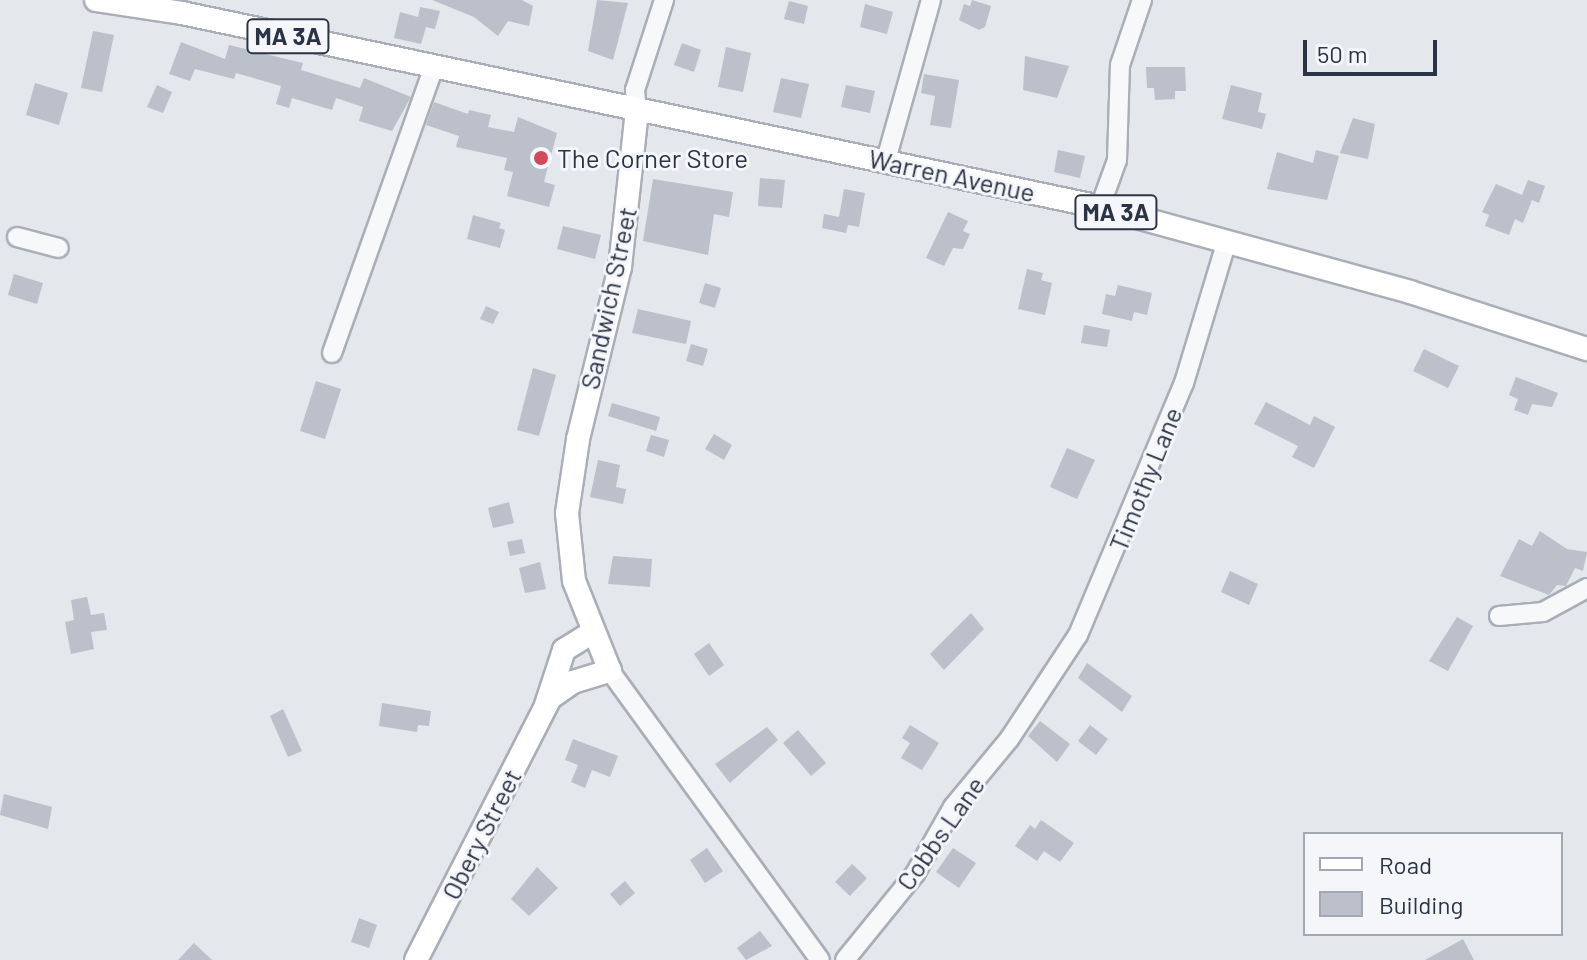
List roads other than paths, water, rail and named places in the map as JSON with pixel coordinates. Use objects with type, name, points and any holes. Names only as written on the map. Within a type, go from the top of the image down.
[{"type":"main road","name":"MA 3A","points":[[96,0],[637,110]]},
{"type":"main road","name":"Warren Avenue","points":[[637,110],[1100,207],[1227,241],[1587,349]]},
{"type":"main road","name":"Sandwich Street","points":[[610,671],[591,633],[570,565],[567,513],[578,439],[620,267],[637,110]]},
{"type":"main road","name":"Obery Street","points":[[416,960],[545,708],[564,650],[591,633]]},
{"type":"main road","name":"Obery Street","points":[[545,708],[566,686],[610,671]]},
{"type":"street","points":[[637,110],[635,90],[664,0]]},
{"type":"street","points":[[886,160],[931,0]]},
{"type":"street","points":[[1100,207],[1117,160],[1120,65],[1142,0]]},
{"type":"street","points":[[332,353],[434,67]]},
{"type":"street","points":[[17,237],[59,248]]},
{"type":"street","name":"Timothy Lane","points":[[1033,704],[1078,635],[1127,523],[1184,383],[1227,241]]},
{"type":"street","points":[[1499,616],[1543,612],[1587,588]]},
{"type":"street","name":"Sandwich Street","points":[[610,671],[820,960]]},
{"type":"street","name":"Cobbs Lane","points":[[845,960],[915,874],[953,807],[1033,704]]},
{"type":"place","name":"The Corner Store","points":[[541,158]]}]
